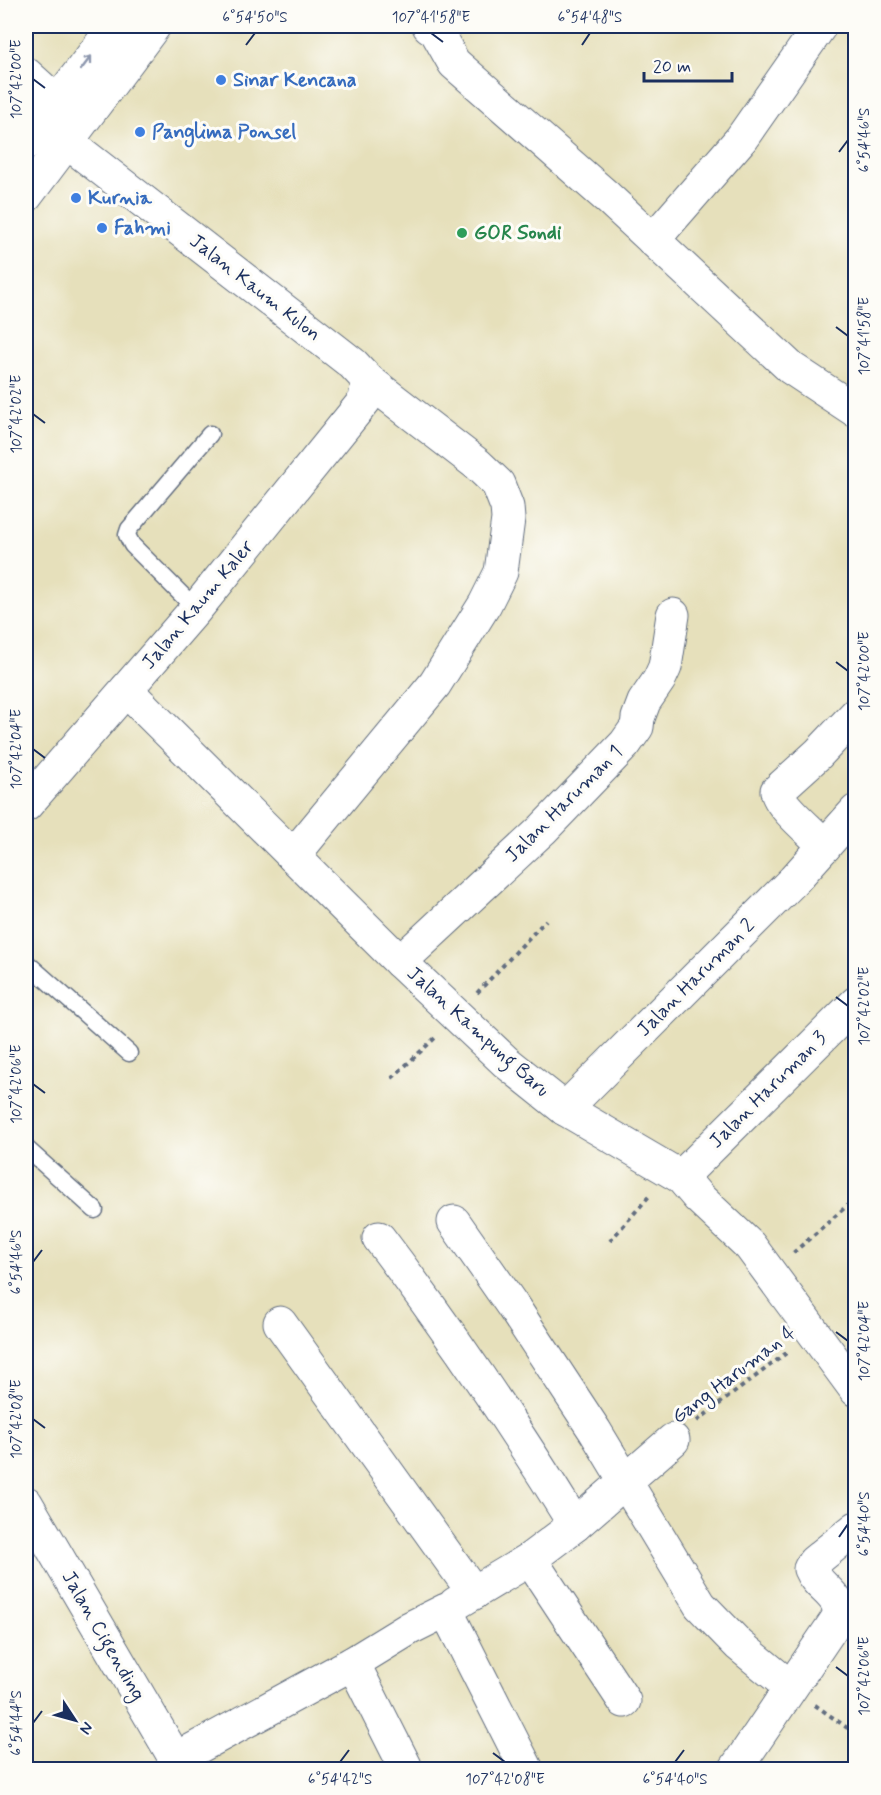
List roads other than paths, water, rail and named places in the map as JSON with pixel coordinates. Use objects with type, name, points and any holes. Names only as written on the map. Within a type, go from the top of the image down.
[{"type":"main road","points":[[26,143],[115,26]]},
{"type":"main road","points":[[26,196],[154,26]]},
{"type":"main road","points":[[429,26],[436,31],[454,63],[607,197],[791,368],[855,411]]},
{"type":"main road","points":[[653,240],[741,139],[820,26]]},
{"type":"main road","points":[[26,74],[57,102]]},
{"type":"main road","name":"Jalan Kaum Kulon","points":[[67,142],[352,364],[366,390],[477,464],[498,484],[507,507],[508,519],[501,572],[485,604],[435,684],[293,856]]},
{"type":"main road","name":"Jalan Kaum Kaler","points":[[26,805],[196,609],[366,390]]},
{"type":"main road","name":"Jalan Haruman 1","points":[[400,962],[542,830],[625,744],[637,727],[644,702],[665,667],[673,615]]},
{"type":"main road","name":"Jalan Kampung Baru","points":[[126,690],[400,962],[506,1062],[565,1109],[676,1174],[750,1246],[855,1390]]},
{"type":"main road","points":[[825,846],[797,818],[778,796],[777,791],[818,754],[855,714]]},
{"type":"main road","name":"Jalan Haruman 2","points":[[565,1109],[794,880],[855,812]]},
{"type":"main road","name":"Jalan Haruman 3","points":[[676,1174],[855,1003]]},
{"type":"main road","points":[[454,1222],[595,1431],[700,1605],[739,1645],[790,1687]]},
{"type":"main road","points":[[379,1238],[441,1320],[544,1473],[575,1524]]},
{"type":"main road","points":[[280,1323],[474,1593]]},
{"type":"main road","points":[[179,1764],[530,1559],[575,1524],[673,1440]]},
{"type":"main road","name":"Jalan Cigending","points":[[26,1503],[179,1764]]},
{"type":"main road","points":[[735,1770],[838,1618],[839,1603],[813,1577],[810,1569],[814,1562],[855,1528]]},
{"type":"main road","points":[[530,1559],[624,1701]]},
{"type":"main road","points":[[446,1610],[527,1770]]},
{"type":"main road","points":[[353,1663],[405,1766]]},
{"type":"lane","points":[[196,609],[132,545],[127,535],[129,529],[210,434]]},
{"type":"lane","points":[[26,962],[129,1053]]},
{"type":"lane","points":[[26,1148],[95,1210]]},
{"type":"place","name":"Sinar Kencana","points":[[221,80]]},
{"type":"place","name":"Panglima Ponsel","points":[[140,132]]},
{"type":"place","name":"Kurnia","points":[[76,198]]},
{"type":"place","name":"Fahmi","points":[[102,228]]},
{"type":"place","name":"GOR Sondi","points":[[462,233]]}]
